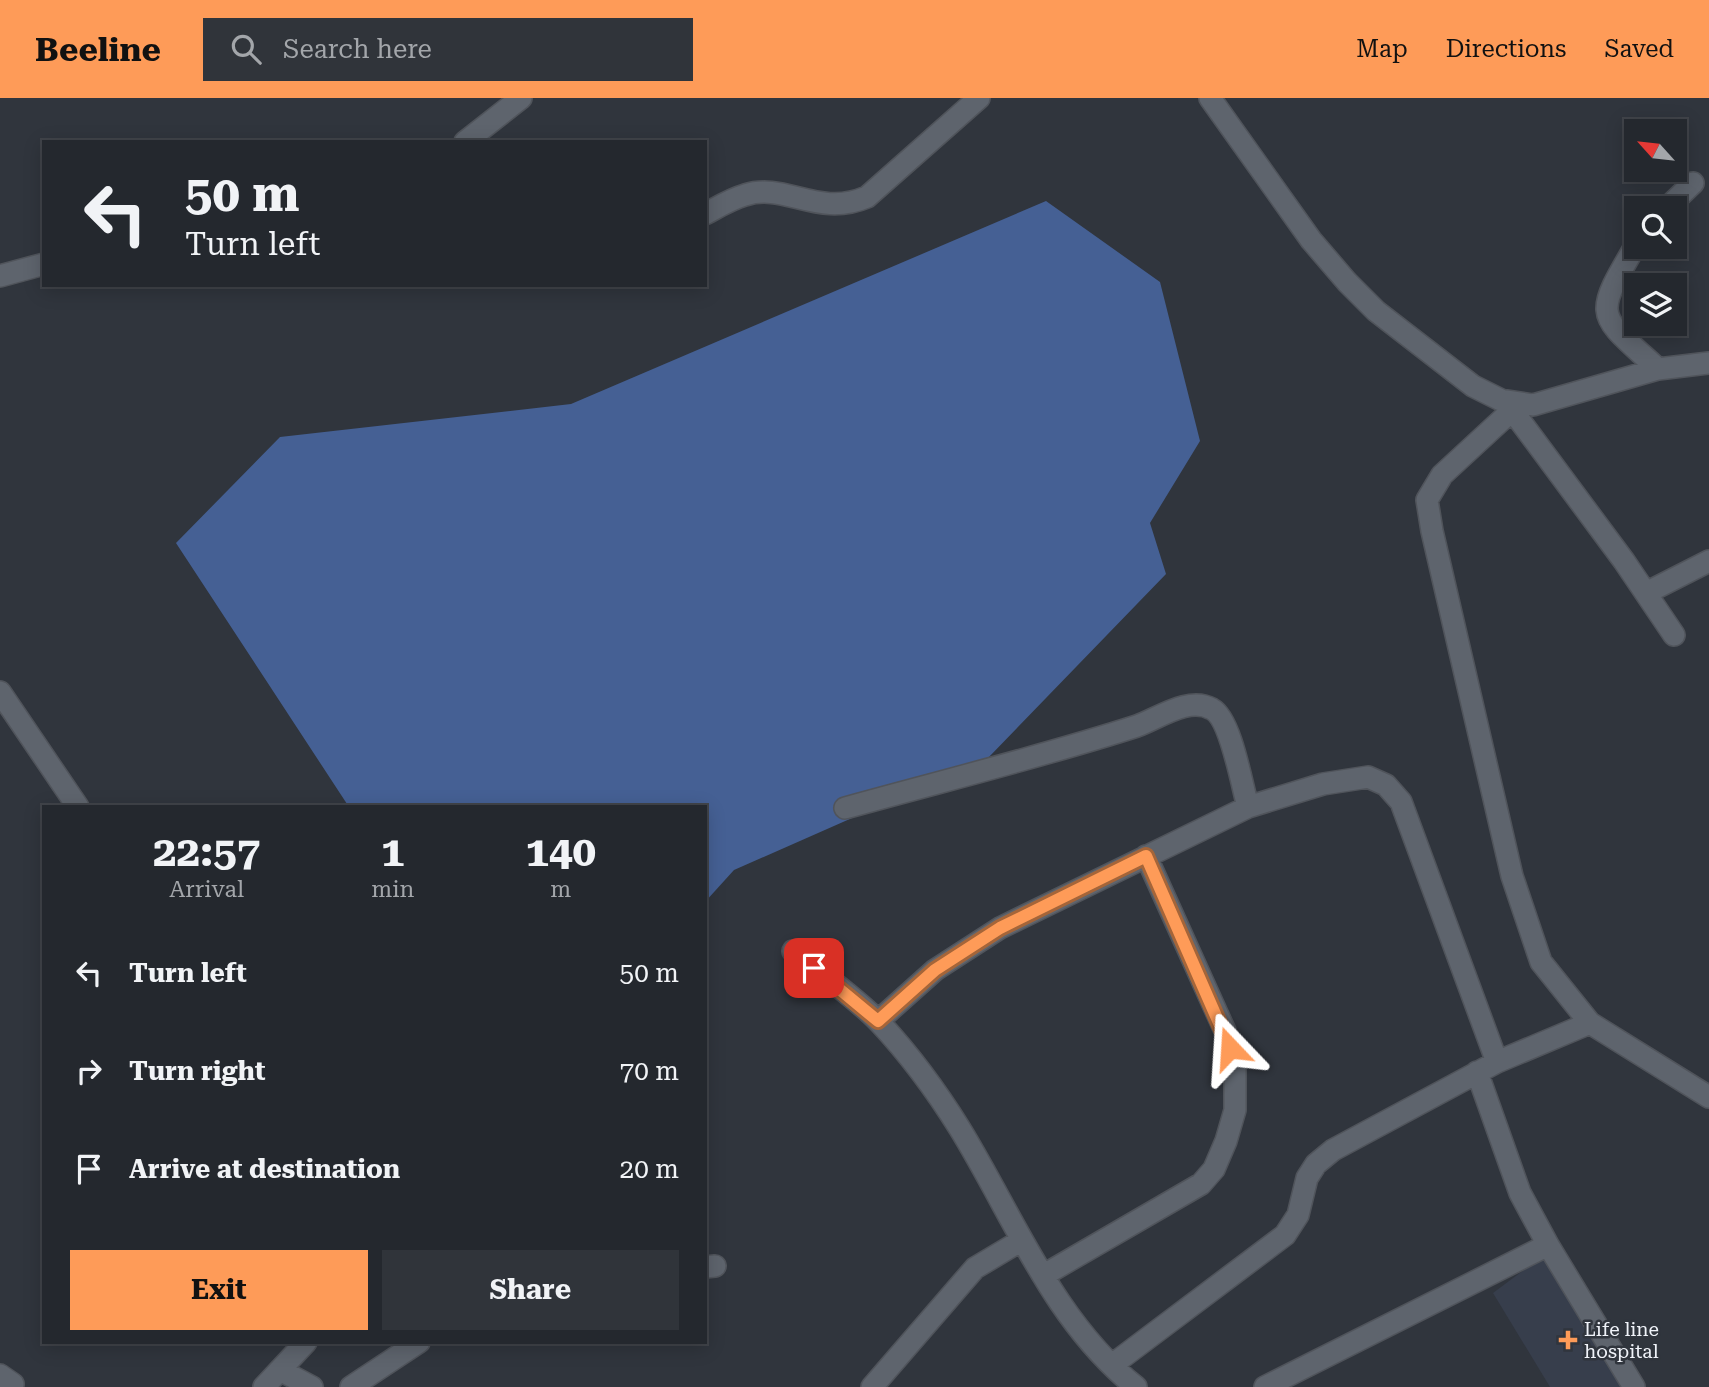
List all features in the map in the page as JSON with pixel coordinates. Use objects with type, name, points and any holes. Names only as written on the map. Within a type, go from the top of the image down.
[{"type":"street","points":[[468,140],[520,98]]},
{"type":"street","points":[[707,213],[746,194],[756,193],[829,205],[848,205],[867,197],[979,98]]},
{"type":"street","points":[[1210,98],[1311,240],[1346,282],[1376,311],[1474,386],[1516,407],[1674,635]]},
{"type":"street","points":[[1679,196],[1693,183]]},
{"type":"street","points":[[1628,259],[1609,290],[1606,306],[1608,319],[1658,369]]},
{"type":"street","points":[[0,276],[42,265]]},
{"type":"street","points":[[1709,363],[1658,369],[1558,400],[1516,407],[1442,474],[1427,500],[1427,512],[1512,876],[1541,962],[1590,1023],[1709,1097]]},
{"type":"street","points":[[1646,593],[1709,561]]},
{"type":"street","points":[[0,692],[77,805]]},
{"type":"street","points":[[845,808],[1087,741],[1190,705],[1209,707],[1224,722],[1248,807]]},
{"type":"street","points":[[878,1021],[935,970],[1000,928],[1248,807],[1345,779],[1368,777],[1386,785],[1401,803],[1406,814],[1497,1062]]},
{"type":"street","points":[[1044,1275],[1201,1184],[1214,1169],[1235,1110],[1235,1065],[1225,1031],[1146,856]]},
{"type":"street","points":[[793,951],[878,1021],[958,1126],[1022,1240],[1091,1346],[1136,1387]]},
{"type":"street","points":[[1112,1365],[1285,1235],[1298,1214],[1307,1178],[1315,1164],[1334,1150],[1497,1062],[1590,1023]]},
{"type":"street","points":[[1478,1072],[1520,1193],[1548,1245],[1634,1387]]},
{"type":"street","points":[[872,1387],[968,1275],[1022,1240]]},
{"type":"street","points":[[1265,1387],[1548,1245]]},
{"type":"street","points":[[264,1387],[304,1344]]},
{"type":"street","points":[[351,1387],[416,1344]]},
{"type":"street","points":[[280,1370],[313,1387]]},
{"type":"shaded area","name":"Life line hospital","points":[[1556,1246],[1645,1387],[1550,1387],[1493,1293]]},
{"type":"water","points":[[1046,201],[1160,282],[1200,441],[1150,523],[1166,574],[988,758],[734,870],[707,900],[707,805],[348,805],[176,543],[280,437],[571,404]]},
{"type":"place","name":"Life line hospital","points":[[1568,1340]]},
{"type":"route","points":[[814,968],[878,1021],[935,970],[1000,928],[1146,856],[1225,1031],[1230,1048]]}]
